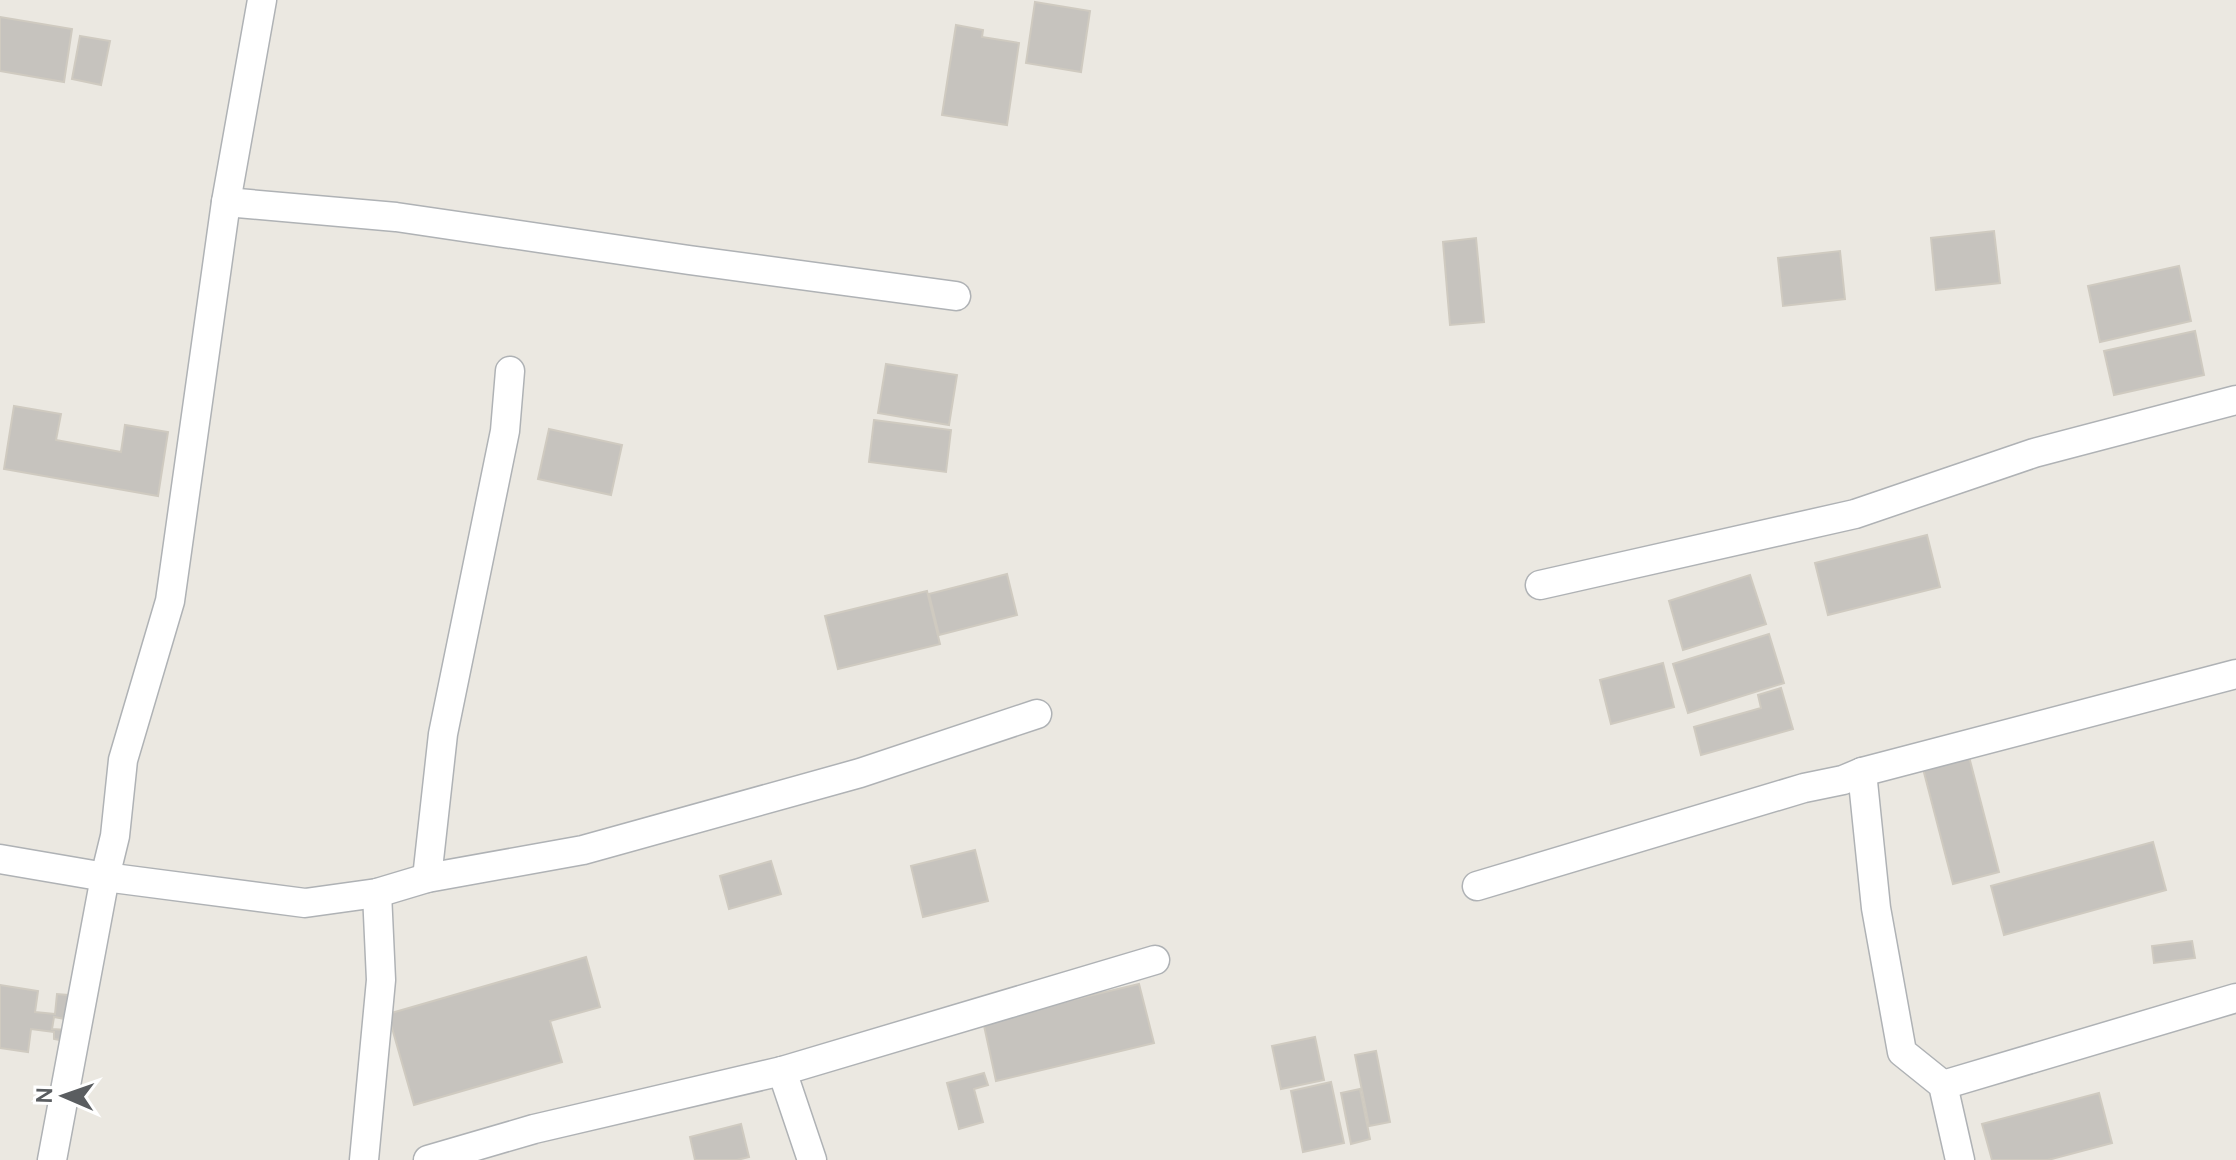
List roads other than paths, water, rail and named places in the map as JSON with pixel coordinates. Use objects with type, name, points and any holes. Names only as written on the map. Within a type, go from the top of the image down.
[{"type":"street","points":[[52,1160],[115,836],[123,760],[170,601],[226,202],[262,0]]},
{"type":"street","points":[[226,202],[396,217],[956,296]]},
{"type":"street","points":[[427,878],[443,734],[505,431],[510,371]]},
{"type":"street","points":[[1540,585],[1855,514],[2034,453],[2236,400]]},
{"type":"street","points":[[1477,886],[1804,788],[2236,674]]},
{"type":"street","points":[[0,859],[105,877],[305,903],[377,893],[427,878],[583,850],[860,773],[1037,714]]},
{"type":"street","points":[[1862,772],[1876,908],[1902,1052],[1943,1085],[1960,1160]]},
{"type":"street","points":[[364,1160],[381,980],[377,893]]},
{"type":"street","points":[[428,1160],[534,1129],[782,1071],[1155,960]]},
{"type":"street","points":[[1943,1085],[2236,998]]},
{"type":"street","points":[[782,1071],[812,1160]]}]
